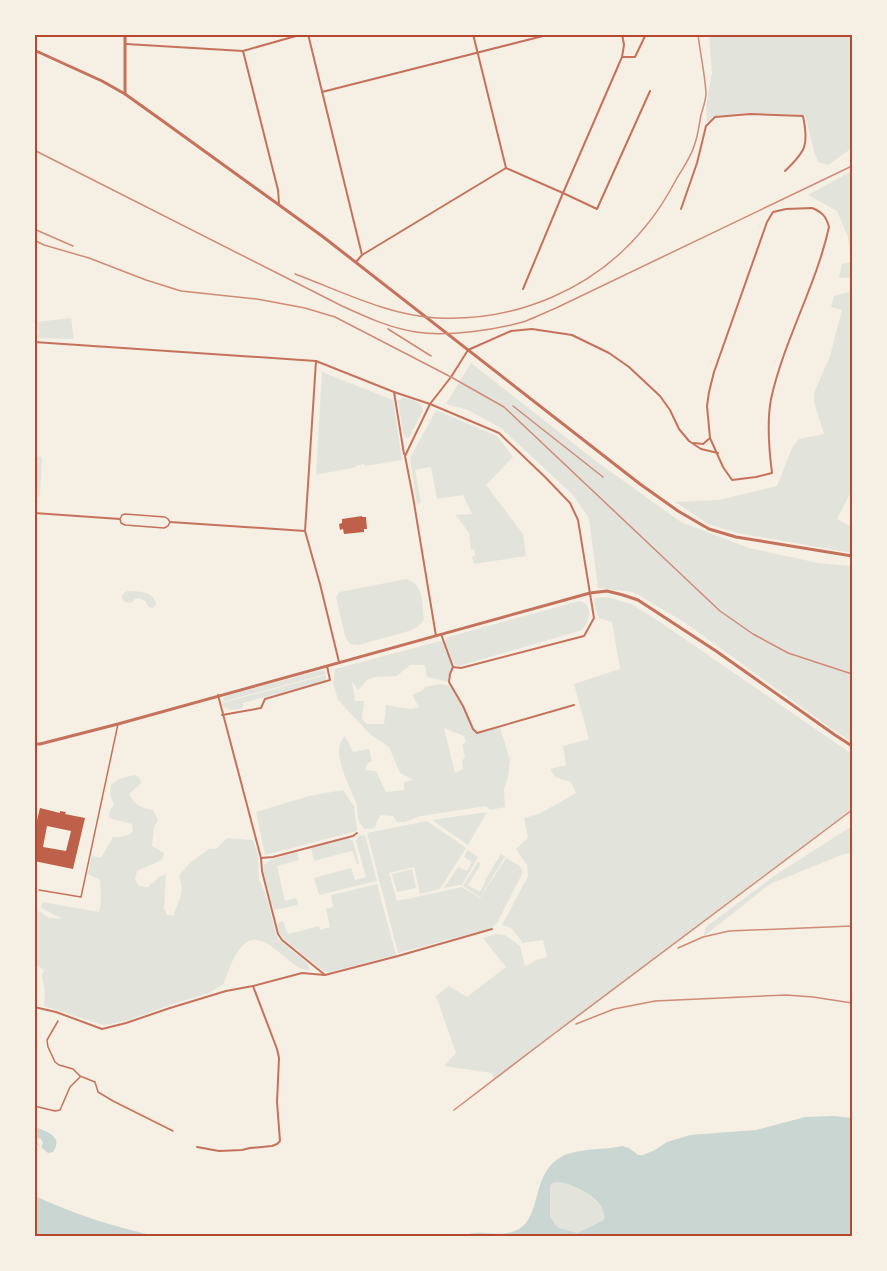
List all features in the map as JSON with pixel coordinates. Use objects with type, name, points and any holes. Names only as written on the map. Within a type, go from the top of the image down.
[{"type":"street","points":[[124,94],[125,34]]},
{"type":"street","points":[[125,44],[243,51],[303,34]]},
{"type":"street","points":[[308,34],[362,255]]},
{"type":"street","points":[[473,34],[506,168]]},
{"type":"street","points":[[322,92],[551,34]]},
{"type":"street","points":[[523,289],[622,57],[624,45],[622,34]]},
{"type":"street","points":[[622,57],[635,57],[646,34]]},
{"type":"street","points":[[34,50],[102,81],[124,94],[356,262],[640,484],[678,511],[709,528],[736,537],[852,556]]},
{"type":"street","points":[[243,51],[278,190],[279,205]]},
{"type":"street","points":[[506,168],[597,209],[651,91]]},
{"type":"street","points":[[681,210],[697,163],[706,126],[715,117],[750,114],[803,116],[806,132],[803,153],[785,171]]},
{"type":"street","points":[[356,262],[362,255],[506,168]]},
{"type":"street","points":[[786,208],[812,208],[820,211],[829,227],[813,279],[776,379],[771,401],[768,425],[772,473],[732,480],[723,467],[710,438],[707,406],[714,372],[767,222],[773,212],[786,208]]},
{"type":"street","points":[[405,456],[430,404],[468,350],[511,331],[532,329],[572,335],[609,353],[629,367],[660,396],[688,441],[701,449],[718,453]]},
{"type":"street","points":[[34,342],[316,361],[499,433],[570,503],[578,520],[594,618],[584,636],[461,668],[453,667]]},
{"type":"street","points":[[316,361],[305,531],[339,662]]},
{"type":"street","points":[[394,392],[436,636]]},
{"type":"street","points":[[688,441],[703,444],[710,438]]},
{"type":"street","points":[[34,513],[120,519]]},
{"type":"street","points":[[170,522],[305,531]]},
{"type":"street","points":[[34,744],[118,724],[590,593],[607,591],[638,600],[716,651],[852,746]]},
{"type":"street","points":[[441,634],[453,667],[449,682],[477,733],[574,705]]},
{"type":"street","points":[[222,715],[261,708],[265,699],[330,680],[327,666]]},
{"type":"street","points":[[218,695],[261,858],[278,934],[282,940],[325,975]]},
{"type":"street","points":[[261,858],[284,854],[357,833]]},
{"type":"street","points":[[34,1007],[56,1012],[102,1029],[226,991],[302,973],[325,975],[492,929]]},
{"type":"street","points":[[197,1147],[219,1151],[242,1150],[272,1146],[280,1141],[277,1102],[279,1058],[253,986]]},
{"type":"lane","points":[[123,514],[167,517],[170,522],[164,528],[123,524],[120,519],[123,514]]},
{"type":"lane","points":[[39,890],[81,897],[118,724]]},
{"type":"lane","points":[[58,1021],[47,1040],[48,1047],[59,1065],[73,1069],[80,1076],[94,1082],[98,1092],[113,1101],[173,1131]]},
{"type":"lane","points":[[34,1106],[60,1110],[70,1087],[80,1076]]},
{"type":"shaded area","points":[[709,35],[852,35],[852,148],[828,165],[818,162],[805,115],[745,113],[714,116],[707,122],[706,107],[712,72]]},
{"type":"shaded area","points":[[852,171],[852,490],[837,519],[850,526],[852,553],[737,533],[708,524],[675,502],[719,500],[777,486],[792,448],[799,439],[824,434],[814,402],[814,393],[830,356],[842,310],[831,307],[834,296],[849,292],[850,278],[839,278],[842,264],[851,262],[848,237],[837,211],[808,195]]},
{"type":"shaded area","points":[[71,318],[74,339],[35,338],[35,334],[39,333],[37,322]]},
{"type":"shaded area","points":[[471,363],[597,462],[681,522],[749,548],[818,563],[852,566],[852,742],[684,622],[633,592],[598,588],[589,518],[572,494],[501,428],[468,410],[446,404]]},
{"type":"shaded area","points":[[322,372],[393,400],[402,460],[365,466],[364,464],[316,475]]},
{"type":"shaded area","points":[[403,397],[418,403],[423,411],[409,437],[406,438],[398,401]]},
{"type":"shaded area","points":[[436,410],[497,436],[513,457],[486,485],[523,534],[526,556],[474,564],[472,557],[475,556],[474,549],[471,550],[469,533],[456,515],[472,514],[463,495],[437,499],[431,467],[415,470],[421,502],[417,505],[410,458]]},
{"type":"shaded area","points":[[40,456],[42,458],[40,496],[36,498],[36,459]]},
{"type":"shaded area","points":[[406,579],[416,585],[421,595],[424,620],[418,627],[359,645],[350,644],[345,636],[336,597],[340,592]]},
{"type":"shaded area","points":[[127,591],[149,594],[156,604],[153,608],[149,607],[140,598],[131,603],[124,602],[122,595]]},
{"type":"shaded area","points":[[607,597],[631,604],[654,618],[852,754],[852,810],[494,1080],[492,1073],[444,1066],[456,1053],[436,996],[449,986],[467,997],[506,967],[483,938],[497,934],[505,935],[520,946],[525,966],[547,957],[543,940],[523,943],[511,928],[502,925],[528,876],[527,865],[516,849],[528,838],[524,818],[539,814],[576,793],[571,782],[555,777],[550,769],[566,765],[563,746],[589,739],[574,684],[620,669],[612,622],[599,618],[596,611],[594,598]]},
{"type":"shaded area","points":[[579,601],[584,602],[589,609],[589,617],[582,630],[459,666],[454,664],[447,649],[453,667],[449,682],[427,677],[425,665],[410,665],[397,676],[367,680],[358,690],[352,681],[355,701],[364,701],[362,719],[367,724],[384,724],[386,705],[411,709],[419,707],[412,695],[425,687],[439,684],[452,686],[476,732],[500,727],[510,760],[504,789],[505,807],[490,810],[486,806],[421,816],[405,822],[397,822],[393,816],[381,815],[375,828],[365,829],[359,820],[356,803],[342,769],[339,751],[345,736],[353,752],[369,749],[372,761],[368,763],[365,770],[376,771],[386,792],[404,790],[404,782],[413,780],[400,773],[389,747],[370,734],[338,700],[333,682],[335,669],[444,640],[445,644],[448,637]],"holes":[[[444,728],[464,736],[466,742],[462,745],[465,757],[462,761],[463,769],[455,773]]]},
{"type":"shaded area","points":[[322,670],[326,674],[222,702],[225,696]]},
{"type":"shaded area","points":[[326,675],[324,681],[243,703],[243,708],[230,710],[223,707],[222,703]]},
{"type":"shaded area","points":[[134,775],[139,777],[141,783],[129,794],[139,805],[153,810],[158,820],[154,827],[152,846],[164,853],[162,860],[137,871],[135,880],[139,886],[148,887],[166,874],[164,908],[167,915],[174,915],[181,896],[179,875],[191,862],[209,849],[216,849],[227,838],[253,840],[258,855],[259,879],[267,898],[276,935],[307,963],[310,970],[299,968],[268,944],[254,940],[247,942],[236,954],[224,984],[209,993],[126,1021],[103,1025],[44,1006],[45,992],[42,975],[44,970],[35,964],[35,911],[49,918],[63,919],[41,907],[42,902],[99,912],[100,880],[88,874],[92,856],[101,858],[113,837],[127,836],[133,831],[132,824],[109,818],[110,810],[114,805],[110,795],[111,785],[119,779]]},
{"type":"shaded area","points":[[343,790],[354,806],[357,831],[265,855],[256,812],[309,796]]},
{"type":"shaded area","points":[[487,812],[468,845],[432,820]]},
{"type":"shaded area","points":[[427,821],[466,848],[440,889],[420,894],[414,867],[389,873],[397,901],[462,887],[480,898],[506,858],[520,866],[523,872],[497,923],[492,928],[398,953],[367,833]]},
{"type":"shaded area","points":[[852,826],[852,853],[844,854],[770,884],[703,937],[706,927],[774,876]]},
{"type":"shaded area","points":[[365,835],[377,881],[319,895],[314,878],[351,868],[355,880],[366,877],[356,841],[358,836]]},
{"type":"shaded area","points":[[348,838],[353,841],[359,864],[357,865],[351,851],[314,861],[311,848]]},
{"type":"shaded area","points":[[468,850],[478,857],[462,885],[444,888],[458,867],[467,871],[472,862],[464,857]]},
{"type":"shaded area","points":[[297,852],[299,860],[277,866],[285,901],[296,898],[298,903],[274,910],[263,870],[264,865],[270,860]]},
{"type":"shaded area","points":[[501,854],[505,857],[480,897],[463,886],[478,862],[481,864],[468,885],[480,892]]},
{"type":"shaded area","points":[[412,869],[416,888],[397,892],[392,874]]},
{"type":"shaded area","points":[[377,884],[396,955],[324,972],[279,933],[277,923],[283,921],[288,934],[319,926],[320,930],[330,927],[326,909],[333,907],[331,895]]},
{"type":"shaded area","points":[[805,1117],[852,1118],[852,1236],[460,1236],[473,1233],[508,1233],[519,1229],[531,1214],[546,1172],[553,1163],[569,1153],[622,1146],[638,1155],[643,1155],[667,1142],[690,1135],[756,1130]],"holes":[[[552,1183],[564,1183],[580,1189],[596,1200],[604,1213],[604,1220],[577,1233],[559,1228],[550,1216],[550,1187]]]},
{"type":"shaded area","points":[[34,1127],[52,1135],[57,1142],[53,1152],[48,1153],[41,1147],[43,1143],[41,1139],[36,1139],[40,1147],[35,1143]]},
{"type":"shaded area","points":[[557,1182],[586,1191],[604,1209],[606,1215],[604,1220],[577,1233],[559,1228],[550,1216],[550,1187],[552,1183]]},
{"type":"shaded area","points":[[35,1196],[94,1219],[156,1236],[35,1236]]},
{"type":"building","points":[[366,517],[367,529],[364,529],[364,532],[344,534],[343,529],[340,530],[339,524],[342,523],[342,519]]},
{"type":"building","points":[[40,808],[85,818],[73,869],[34,861],[34,832]],"holes":[[[47,826],[71,831],[66,851],[43,847]]]},
{"type":"railway","points":[[295,274],[382,307],[437,318],[467,318],[496,314],[552,297],[578,284],[603,268],[645,227],[691,154],[706,96],[698,34]]},
{"type":"railway","points":[[34,150],[351,310],[397,328],[442,334],[486,330],[526,321],[852,166]]},
{"type":"railway","points":[[34,229],[73,246]]},
{"type":"railway","points":[[34,240],[181,291],[257,299],[305,308],[335,317],[451,377],[504,407],[720,611],[753,634],[788,653],[852,674]]},
{"type":"railway","points":[[388,329],[431,356]]},
{"type":"railway","points":[[513,406],[603,477]]},
{"type":"railway","points":[[454,1110],[852,810]]},
{"type":"railway","points":[[678,948],[703,937],[729,931],[852,926]]},
{"type":"railway","points":[[576,1024],[614,1009],[655,1001],[786,995],[852,1003]]}]
